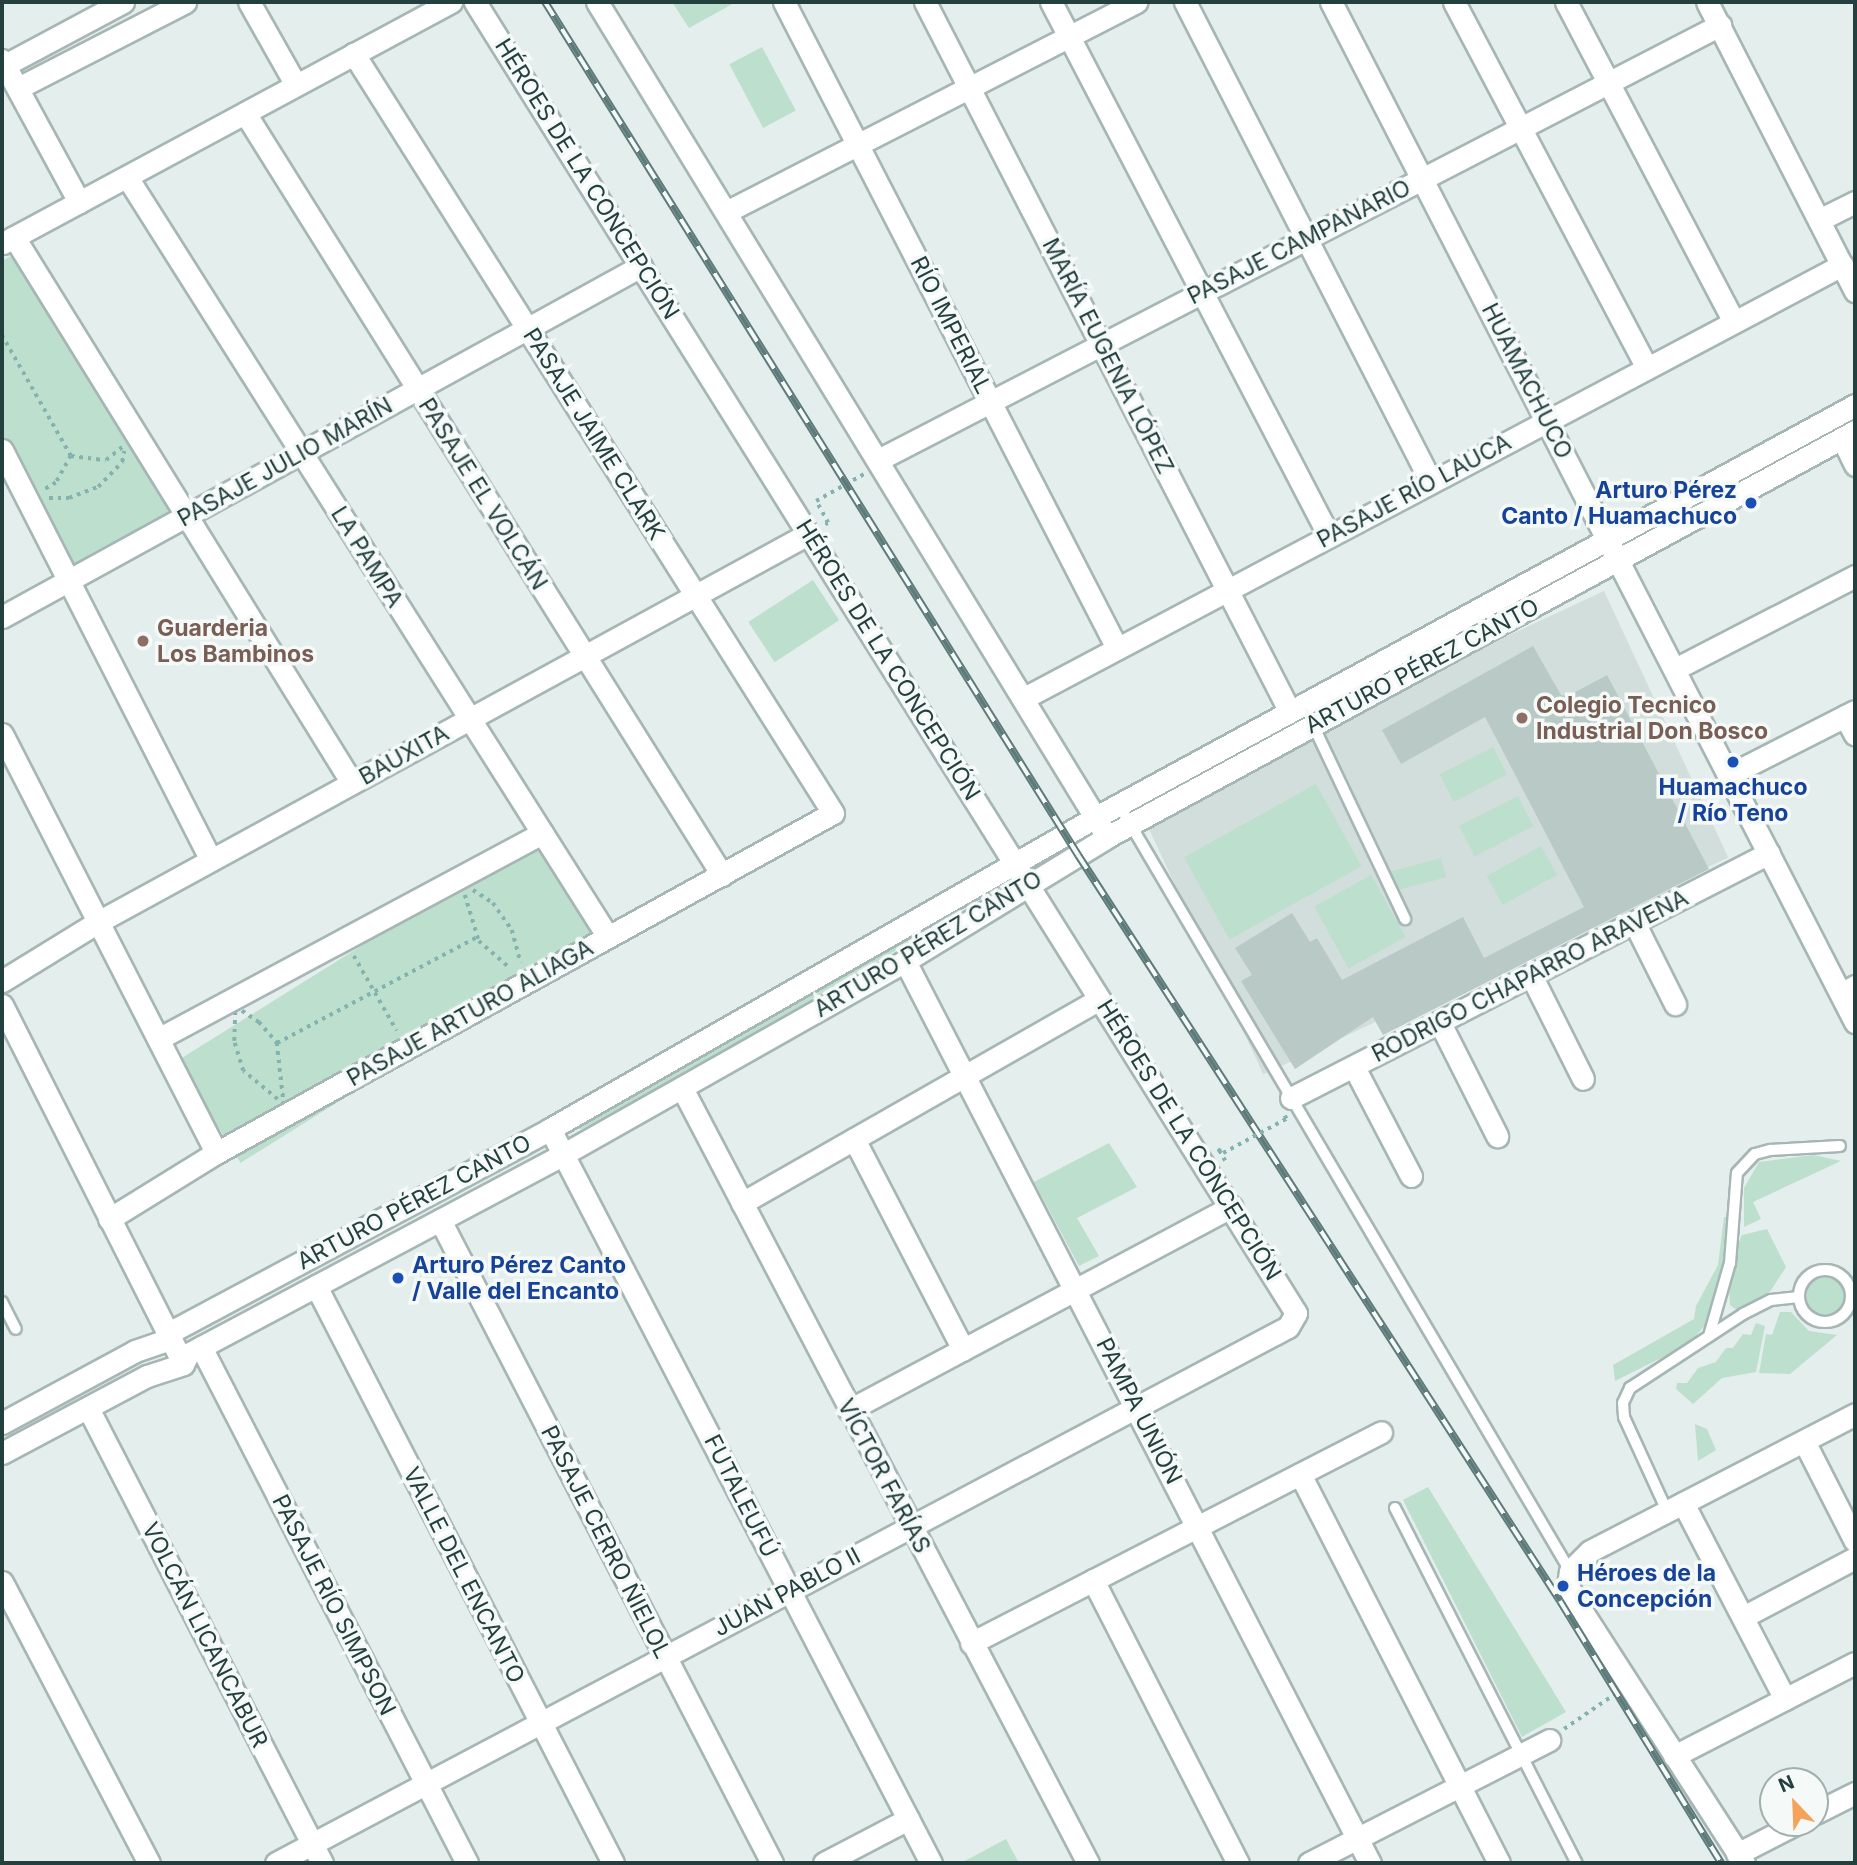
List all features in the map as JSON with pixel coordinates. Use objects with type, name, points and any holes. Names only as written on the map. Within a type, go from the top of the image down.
[{"type":"street","points":[[18,88],[185,2]]},
{"type":"street","points":[[248,2],[296,85]]},
{"type":"street","points":[[352,783],[187,516],[8,241],[450,2]]},
{"type":"street","name":"HÉROES DE LA CONCEPCIÓN","points":[[475,2],[1295,1307],[1296,1319]]},
{"type":"street","points":[[597,2],[1107,837]]},
{"type":"street","name":"RÍO IMPERIAL","points":[[784,2],[1117,648]]},
{"type":"street","name":"MARÍA EUGENIA LÓPEZ","points":[[925,2],[1290,712]]},
{"type":"street","points":[[1051,2],[1329,536]]},
{"type":"street","points":[[726,212],[1136,2]]},
{"type":"street","points":[[1185,2],[1432,482]]},
{"type":"street","name":"HUAMACHUCO","points":[[1331,2],[1769,853],[1848,990],[1855,1022]]},
{"type":"street","points":[[1454,2],[1647,368]]},
{"type":"street","points":[[1566,2],[1734,322]]},
{"type":"street","points":[[1707,2],[1855,291]]},
{"type":"street","points":[[79,202],[3,62],[114,4]]},
{"type":"street","name":"PASAJE CAMPANARIO","points":[[878,460],[1720,25]]},
{"type":"street","name":"PASAJE JAIME CLARK","points":[[355,54],[833,813]]},
{"type":"street","name":"PASAJE EL VOLCÁN","points":[[245,113],[722,875]]},
{"type":"street","name":"LA PAMPA","points":[[127,177],[608,937]]},
{"type":"street","points":[[1819,220],[1855,202]]},
{"type":"street","name":"PASAJE RÍO LAUCA","points":[[1024,698],[1842,265]]},
{"type":"street","name":"PASAJE JULIO MARÍN","points":[[2,617],[641,266]]},
{"type":"street","name":"ARTURO PÉREZ CANTO","points":[[2,1423],[135,1351],[170,1339],[174,1331],[550,1129],[1017,865],[1096,817],[1855,405]]},
{"type":"street","points":[[1849,435],[1855,465]]},
{"type":"street","name":"ARTURO PÉREZ CANTO","points":[[2,1453],[147,1376],[183,1364],[188,1354],[564,1154],[905,961],[1130,824],[1849,435]]},
{"type":"street","points":[[2,450],[211,860]]},
{"type":"street","name":"BAUXITA","points":[[2,981],[98,922],[808,534]]},
{"type":"street","points":[[1675,669],[1855,576]]},
{"type":"street","points":[[1729,775],[1850,713],[1855,735]]},
{"type":"street","points":[[2,734],[216,1153]]},
{"type":"street","name":"PASAJE ARTURO ALIAGA","points":[[109,1219],[216,1153],[833,813]]},
{"type":"street","points":[[158,1040],[542,833]]},
{"type":"street","name":"RODRIGO CHAPARRO ARAVENA","points":[[1287,1105],[1354,1067],[1769,853]]},
{"type":"street","points":[[1634,922],[1675,1004]]},
{"type":"street","name":"PAMPA UNIÓN","points":[[905,961],[1370,1863]]},
{"type":"street","points":[[1531,975],[1583,1079]]},
{"type":"street","points":[[743,1203],[1099,999]]},
{"type":"street","points":[[2,1005],[183,1364]]},
{"type":"street","points":[[1440,1023],[1497,1136]]},
{"type":"street","points":[[1354,1067],[1411,1176]]},
{"type":"street","name":"VÍCTOR FARÍAS","points":[[682,1088],[1088,1863]]},
{"type":"street","name":"FUTALEUFÚ","points":[[550,1129],[931,1863]]},
{"type":"street","points":[[854,1139],[963,1349]]},
{"type":"street","points":[[849,1410],[1231,1207]]},
{"type":"street","name":"PASAJE CERRO ÑIELOL","points":[[440,1220],[772,1863]]},
{"type":"street","name":"VALLE DEL ENCANTO","points":[[316,1286],[613,1863]]},
{"type":"street","name":"JUAN PABLO II","points":[[276,1863],[317,1854],[426,1784],[1137,1407],[1296,1319]]},
{"type":"street","name":"PASAJE RÍO SIMPSON","points":[[201,1347],[467,1863]]},
{"type":"street","name":"VOLCÁN LICANCABUR","points":[[88,1408],[317,1854]]},
{"type":"street","points":[[1774,1837],[1740,1858],[1574,1599],[1568,1585],[1570,1571],[1590,1551],[1855,1414]]},
{"type":"street","points":[[971,1643],[1381,1432]]},
{"type":"street","points":[[1804,1441],[1855,1541]]},
{"type":"street","points":[[1300,1474],[1499,1863]]},
{"type":"street","points":[[1675,1507],[1743,1617],[1785,1699]]},
{"type":"street","points":[[1743,1617],[1855,1558]]},
{"type":"street","points":[[1093,1580],[1238,1863]]},
{"type":"street","points":[[2,1582],[149,1863]]},
{"type":"street","points":[[1674,1756],[1855,1663]]},
{"type":"street","points":[[1309,1863],[1549,1740]]},
{"type":"street","points":[[1829,1809],[1852,1801]]},
{"type":"street","points":[[824,1863],[908,1819]]},
{"type":"lane","points":[[1313,725],[1405,919]]},
{"type":"lane","points":[[1119,805],[1287,1105],[1570,1571]]},
{"type":"lane","points":[[1709,1336],[1730,1263],[1737,1173],[1755,1154],[1770,1150],[1840,1146]]},
{"type":"lane","points":[[1833,1270],[1850,1286],[1852,1312],[1835,1321],[1818,1321],[1804,1312],[1799,1297],[1809,1275],[1833,1270]]},
{"type":"lane","points":[[1675,1507],[1624,1416],[1623,1403],[1630,1388],[1709,1336],[1771,1300],[1799,1297]]},
{"type":"lane","points":[[2,1302],[16,1329]]},
{"type":"lane","points":[[1395,1508],[1577,1863]]},
{"type":"path","points":[[2,335],[71,456]]},
{"type":"path","points":[[71,456],[106,460],[127,441]]},
{"type":"path","points":[[127,441],[134,452]]},
{"type":"path","points":[[43,496],[69,498],[98,487],[122,462],[127,441]]},
{"type":"path","points":[[33,495],[55,483],[71,456]]},
{"type":"path","points":[[796,512],[812,503],[823,525],[828,523],[816,501],[864,474],[861,468],[866,465],[869,471],[878,460]]},
{"type":"path","points":[[464,882],[493,904],[512,930],[522,975]]},
{"type":"path","points":[[465,891],[477,937],[514,970]]},
{"type":"path","points":[[277,1043],[477,937]]},
{"type":"path","points":[[347,945],[402,1041]]},
{"type":"path","points":[[224,1012],[246,1000]]},
{"type":"path","points":[[235,1006],[258,1022],[277,1043],[284,1105]]},
{"type":"path","points":[[235,1006],[233,1041],[243,1071],[284,1105]]},
{"type":"path","points":[[274,1111],[296,1098]]},
{"type":"path","points":[[1225,1161],[1218,1149],[1223,1153],[1286,1119],[1287,1105]]},
{"type":"path","points":[[1549,1740],[1628,1685]]},
{"type":"shaded area","name":"Colegio Tecnico Industrial Don Bosco","points":[[1604,591],[1728,857],[1263,1074],[1139,808]]},
{"type":"green space","points":[[672,2],[736,2],[689,28]]},
{"type":"green space","points":[[762,47],[796,111],[763,128],[729,64]]},
{"type":"green space","points":[[17,253],[178,513],[68,574],[2,443],[2,261]]},
{"type":"green space","points":[[1855,413],[1855,422],[1651,529],[1638,531]]},
{"type":"green space","points":[[813,580],[839,620],[775,662],[748,622]]},
{"type":"green space","points":[[1493,747],[1507,775],[1454,802],[1440,774]]},
{"type":"green space","points":[[1316,784],[1362,866],[1230,939],[1184,857]]},
{"type":"green space","points":[[1518,796],[1533,826],[1475,856],[1459,826]]},
{"type":"green space","points":[[534,838],[598,940],[241,1163],[177,1061]]},
{"type":"green space","points":[[1541,846],[1557,875],[1503,905],[1487,876]]},
{"type":"green space","points":[[1441,858],[1446,877],[1393,892],[1388,872]]},
{"type":"green space","points":[[1371,875],[1405,937],[1349,969],[1314,907]]},
{"type":"green space","points":[[950,912],[917,938],[711,1059],[582,1129],[570,1128]]},
{"type":"green space","points":[[539,1143],[534,1154],[178,1342],[173,1334]]},
{"type":"green space","points":[[1109,1143],[1137,1187],[1077,1218],[1099,1256],[1079,1266],[1034,1182]]},
{"type":"green space","points":[[1813,1155],[1841,1161],[1753,1202],[1761,1219],[1744,1227],[1744,1188],[1759,1162]]},
{"type":"green space","points":[[1724,1217],[1731,1217],[1732,1237],[1710,1319],[1689,1344],[1615,1381],[1613,1365],[1694,1319],[1696,1306],[1718,1265]]},
{"type":"green space","points":[[1767,1229],[1786,1267],[1769,1293],[1737,1310],[1730,1305],[1729,1283],[1736,1249],[1742,1235]]},
{"type":"green space","points":[[1826,1277],[1834,1278],[1840,1283],[1845,1289],[1845,1305],[1840,1311],[1834,1316],[1826,1317],[1818,1316],[1812,1311],[1807,1305],[1806,1297],[1807,1289],[1812,1283],[1818,1278]]},
{"type":"green space","points":[[1780,1312],[1791,1312],[1809,1331],[1837,1335],[1790,1374],[1759,1373],[1766,1334],[1772,1335]]},
{"type":"green space","points":[[1756,1323],[1765,1326],[1756,1372],[1722,1378],[1693,1404],[1676,1389],[1677,1383],[1687,1383],[1698,1368],[1716,1362],[1726,1348],[1733,1348],[1743,1334],[1751,1335]]},
{"type":"green space","points":[[1695,1424],[1707,1429],[1716,1450],[1698,1461]]},
{"type":"green space","points":[[1428,1487],[1566,1712],[1522,1737],[1403,1500]]},
{"type":"green space","points":[[1006,1839],[1019,1863],[961,1863]]},
{"type":"building","points":[[1533,646],[1561,695],[1568,696],[1607,675],[1709,869],[1383,1035],[1373,1017],[1295,1069],[1241,981],[1252,975],[1235,948],[1292,913],[1310,942],[1317,938],[1342,980],[1463,917],[1484,958],[1584,907],[1485,717],[1401,764],[1382,730]]},
{"type":"railway","points":[[545,2],[1078,855],[1560,1601],[1721,1863]]},
{"type":"place","name":"Arturo Pérez Canto / Huamachuco","points":[[1751,503]]},
{"type":"place","name":"Guarderia Los Bambinos","points":[[143,641]]},
{"type":"place","name":"Colegio Tecnico Industrial Don Bosco","points":[[1522,718]]},
{"type":"place","name":"Huamachuco / Río Teno","points":[[1733,762]]},
{"type":"place","name":"Arturo Pérez Canto / Valle del Encanto","points":[[398,1278]]},
{"type":"place","name":"Héroes de la Concepción","points":[[1563,1586]]}]
